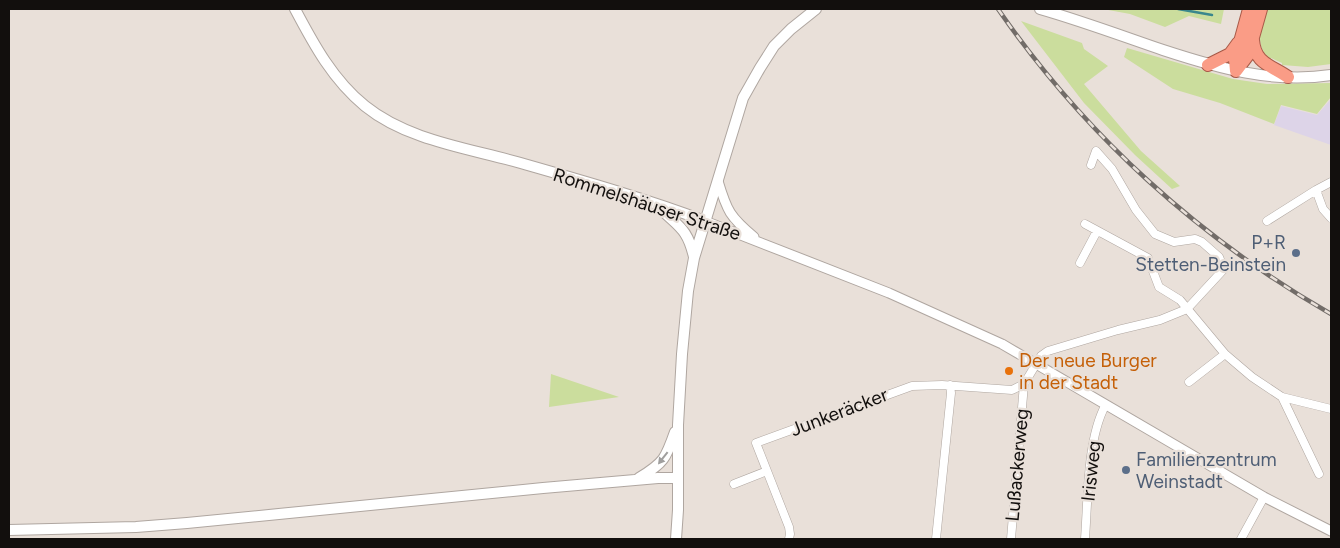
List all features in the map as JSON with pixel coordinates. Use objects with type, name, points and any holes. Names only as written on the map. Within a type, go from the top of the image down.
[{"type":"highway","points":[[1236,71],[1235,60],[1249,9]]},
{"type":"highway","points":[[1236,71],[1248,55],[1261,9]]},
{"type":"highway","points":[[1253,36],[1254,50],[1264,64],[1277,69],[1288,77]]},
{"type":"highway","points":[[1208,64],[1230,54],[1240,39]]},
{"type":"main road","name":"Rommelshäuser Straße","points":[[295,9],[321,56],[334,74],[366,108],[389,122],[433,139],[564,176],[705,221]]},
{"type":"main road","points":[[676,539],[678,425],[688,291],[694,258],[743,98],[774,46],[816,9]]},
{"type":"main road","points":[[1040,9],[1208,64],[1236,71],[1288,77],[1331,75]]},
{"type":"main road","points":[[657,205],[682,228],[690,242],[694,258]]},
{"type":"main road","points":[[634,481],[653,469],[666,456],[678,425]]},
{"type":"main road","points":[[9,530],[136,527],[302,513],[543,488],[678,478]]},
{"type":"street","points":[[1036,364],[1048,351],[1118,330],[1160,320],[1187,309],[1224,269],[1219,257],[1202,242],[1195,239],[1174,242],[1155,234],[1136,210],[1112,169],[1096,151],[1091,165]]},
{"type":"street","points":[[718,181],[724,202],[731,215],[762,244]]},
{"type":"street","points":[[1267,221],[1331,182]]},
{"type":"street","points":[[1316,190],[1323,209],[1331,218]]},
{"type":"street","name":"Rommelshäuser Straße","points":[[705,221],[936,313],[1002,344],[1105,406],[1264,497],[1331,531]]},
{"type":"street","points":[[1085,224],[1148,258],[1158,287],[1180,300],[1225,354],[1252,377],[1282,397],[1331,409]]},
{"type":"street","points":[[1080,263],[1098,230]]},
{"type":"street","points":[[1189,382],[1225,354]]},
{"type":"street","name":"Lußackerweg","points":[[1011,539],[1024,384],[1036,364]]},
{"type":"street","name":"Junkeräcker","points":[[789,539],[789,527],[756,443],[906,387],[923,384],[1012,390],[1024,384]]},
{"type":"street","points":[[936,539],[951,393],[950,385]]},
{"type":"street","points":[[1282,397],[1319,474]]},
{"type":"street","name":"Irisweg","points":[[1084,539],[1094,440],[1100,416],[1105,406]]},
{"type":"street","points":[[734,484],[767,471]]},
{"type":"street","points":[[1241,539],[1264,497]]},
{"type":"shaded area","points":[[1331,99],[1331,145],[1274,125],[1281,106],[1317,115]]},
{"type":"green space","points":[[1103,9],[1224,9],[1221,24],[1189,16],[1165,27],[1130,14]]},
{"type":"green space","points":[[1265,9],[1331,9],[1331,64],[1308,67],[1282,65],[1282,63],[1271,58],[1270,60],[1260,42]]},
{"type":"green space","points":[[1021,21],[1082,43],[1084,49],[1108,66],[1084,84],[1141,151],[1180,186],[1172,189],[1135,155],[1084,103]]},
{"type":"green space","points":[[1127,48],[1233,79],[1267,84],[1331,83],[1331,97],[1317,114],[1281,105],[1274,124],[1220,103],[1173,89],[1124,57]]},
{"type":"green space","points":[[551,374],[619,397],[549,407]]},
{"type":"waterway","points":[[1178,9],[1212,15]]},
{"type":"railway","points":[[998,9],[1068,99],[1107,141],[1148,180],[1236,252],[1282,284],[1331,314]]},
{"type":"place","name":"P+R Stetten-Beinstein","points":[[1296,253]]},
{"type":"place","name":"Der neue Burger in der Stadt","points":[[1009,371]]},
{"type":"place","name":"Familienzentrum Weinstadt","points":[[1126,470]]}]
